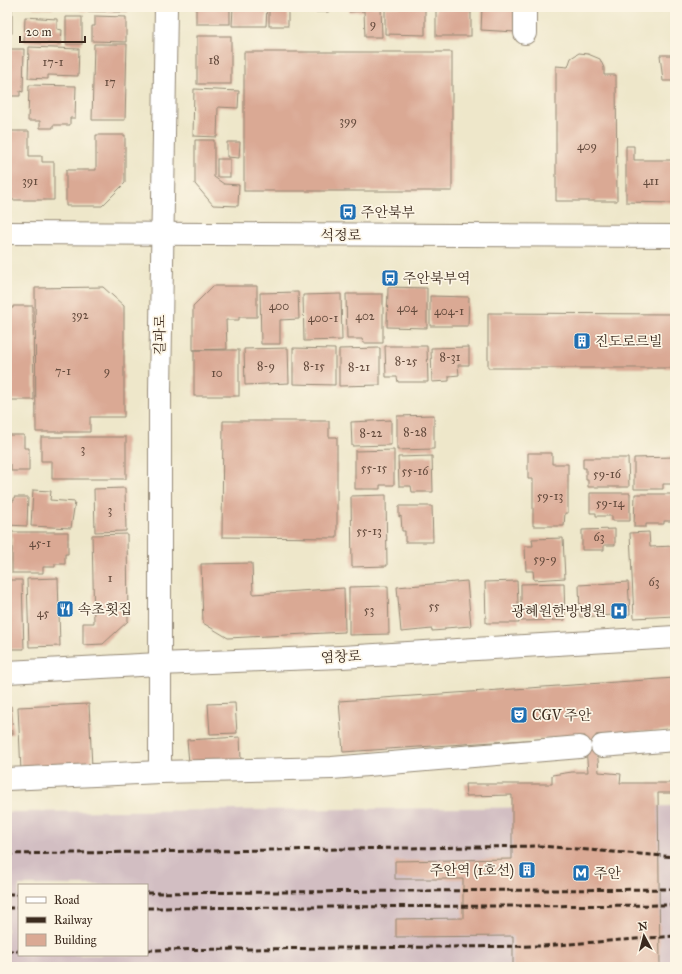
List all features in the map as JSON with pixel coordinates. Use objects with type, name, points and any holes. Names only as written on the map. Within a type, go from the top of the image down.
[{"type":"street","name":"길파로","points":[[160,772],[160,391],[166,7]]},
{"type":"street","points":[[525,7],[525,33]]},
{"type":"street","name":"석정로","points":[[7,233],[675,236]]},
{"type":"street","name":"염창로","points":[[7,672],[342,657],[675,637]]},
{"type":"street","points":[[602,746],[675,740]]},
{"type":"street","points":[[7,779],[160,772],[332,768],[580,747]]},
{"type":"shaded area","points":[[675,806],[675,966],[7,967],[7,812]]},
{"type":"building","points":[[7,7],[12,7],[12,33],[7,33]]},
{"type":"building","points":[[53,7],[53,9],[33,8]]},
{"type":"building","points":[[81,7],[128,7],[128,12],[80,11]]},
{"type":"building","points":[[196,7],[230,7],[230,24],[196,24]]},
{"type":"building","points":[[233,7],[267,7],[266,26],[232,26]]},
{"type":"building","points":[[269,7],[288,7],[288,26],[269,26]]},
{"type":"building","points":[[311,7],[328,7],[328,12],[311,12]]},
{"type":"building","points":[[349,7],[381,7],[382,37],[365,37],[364,11],[349,12]]},
{"type":"building","points":[[385,7],[425,7],[425,35],[385,34]]},
{"type":"building","points":[[436,7],[471,7],[471,36],[436,36]]},
{"type":"building","points":[[482,7],[517,7],[516,32],[481,30]]},
{"type":"building","points":[[95,16],[126,17],[126,42],[92,41],[92,26],[95,26]]},
{"type":"building","points":[[25,17],[57,19],[57,29],[62,30],[61,44],[24,42]]},
{"type":"building","points":[[66,17],[82,17],[82,44],[66,44]]},
{"type":"building","points":[[197,36],[231,36],[231,84],[197,84]]},
{"type":"building","points":[[94,44],[127,44],[125,120],[92,120]]},
{"type":"building","points":[[29,47],[79,49],[78,76],[48,75],[48,79],[28,78]]},
{"type":"building","points":[[7,49],[24,49],[23,92],[20,91],[20,96],[7,96]]},
{"type":"building","points":[[672,50],[675,50],[675,81],[663,81],[660,55],[672,55]]},
{"type":"building","points":[[244,52],[452,52],[452,191],[244,191]]},
{"type":"building","points":[[579,53],[588,54],[600,59],[604,68],[604,75],[616,75],[617,201],[556,201],[556,66],[568,67],[571,58]]},
{"type":"building","points":[[29,85],[76,86],[75,118],[70,118],[70,125],[53,125],[53,128],[40,128],[40,121],[28,121]]},
{"type":"building","points":[[194,89],[239,91],[238,108],[218,107],[217,137],[193,136]]},
{"type":"building","points":[[7,131],[29,131],[29,156],[42,156],[42,162],[54,162],[54,200],[7,200]]},
{"type":"building","points":[[96,135],[125,135],[125,183],[102,206],[66,206],[66,170],[96,170]]},
{"type":"building","points":[[195,140],[214,140],[214,177],[224,184],[239,185],[238,206],[213,205],[195,184]]},
{"type":"building","points":[[227,142],[240,142],[239,158],[227,157]]},
{"type":"building","points":[[626,146],[634,146],[634,160],[675,160],[675,203],[626,202]]},
{"type":"building","points":[[217,159],[230,159],[230,177],[217,177]]},
{"type":"building","points":[[213,286],[257,286],[257,317],[239,317],[239,320],[226,320],[227,349],[193,350],[193,306]]},
{"type":"building","points":[[103,287],[124,306],[124,417],[90,417],[90,432],[36,432],[35,288]]},
{"type":"building","points":[[388,287],[427,288],[427,328],[387,327]]},
{"type":"building","points":[[298,292],[299,319],[280,320],[280,344],[261,344],[260,293]]},
{"type":"building","points":[[341,294],[342,340],[304,341],[303,295]]},
{"type":"building","points":[[346,294],[383,294],[383,343],[363,343],[362,339],[347,339]]},
{"type":"building","points":[[430,296],[469,297],[468,326],[430,326]]},
{"type":"building","points":[[13,306],[33,306],[34,400],[7,400],[7,308],[13,308]]},
{"type":"building","name":"진도로르빌","points":[[488,313],[675,314],[675,368],[488,368]]},
{"type":"building","points":[[385,346],[427,346],[428,382],[398,382],[397,377],[386,377]]},
{"type":"building","points":[[469,347],[469,365],[458,365],[459,375],[449,376],[449,381],[432,382],[431,348]]},
{"type":"building","points":[[288,348],[289,383],[245,385],[244,349]]},
{"type":"building","points":[[293,348],[335,349],[335,385],[293,384]]},
{"type":"building","points":[[380,348],[380,385],[339,386],[339,349]]},
{"type":"building","points":[[194,350],[239,350],[239,396],[194,396]]},
{"type":"building","points":[[434,415],[434,449],[397,450],[397,416]]},
{"type":"building","points":[[391,420],[391,445],[352,446],[351,422]]},
{"type":"building","points":[[223,421],[329,421],[329,437],[337,437],[337,538],[222,537]]},
{"type":"building","points":[[7,435],[24,435],[24,448],[29,448],[29,471],[11,471],[11,465],[7,465]]},
{"type":"building","points":[[41,437],[126,437],[126,479],[52,479],[52,461],[41,461]]},
{"type":"building","points":[[394,450],[394,485],[380,485],[380,489],[355,489],[355,451]]},
{"type":"building","points":[[528,453],[552,453],[552,464],[568,464],[568,513],[565,513],[564,526],[533,526],[533,479],[528,479]]},
{"type":"building","points":[[432,456],[433,492],[412,492],[411,486],[399,486],[398,457]]},
{"type":"building","points":[[674,457],[673,484],[663,484],[663,489],[634,489],[634,458]]},
{"type":"building","points":[[583,458],[628,458],[629,487],[588,487],[588,480],[586,480],[586,468],[583,468]]},
{"type":"building","points":[[125,488],[126,531],[95,532],[94,489]]},
{"type":"building","points":[[33,490],[51,491],[50,500],[75,502],[71,528],[31,526]]},
{"type":"building","points":[[590,493],[630,493],[630,521],[612,521],[612,516],[596,516],[596,513],[590,513]]},
{"type":"building","points":[[635,494],[675,494],[675,521],[664,521],[664,524],[646,524],[646,527],[634,527]]},
{"type":"building","points":[[386,495],[387,566],[352,567],[351,496]]},
{"type":"building","points":[[14,497],[28,497],[27,526],[7,525],[7,500],[14,501]]},
{"type":"building","points":[[399,506],[432,506],[433,542],[405,542],[405,531],[402,531],[401,516],[399,517]]},
{"type":"building","points":[[615,529],[615,545],[604,545],[604,550],[582,550],[582,530]]},
{"type":"building","points":[[12,532],[68,532],[68,554],[65,554],[65,564],[55,564],[55,567],[43,567],[43,573],[12,573]]},
{"type":"building","points":[[649,532],[650,547],[675,546],[675,616],[634,618],[630,533]]},
{"type":"building","points":[[127,534],[128,621],[103,644],[83,645],[83,623],[94,623],[92,535]]},
{"type":"building","points":[[563,538],[565,578],[534,580],[533,571],[526,571],[525,546],[533,546],[532,539]]},
{"type":"building","points":[[252,563],[253,594],[344,588],[345,632],[228,638],[203,623],[201,564]]},
{"type":"building","points":[[58,578],[60,646],[29,647],[27,579]]},
{"type":"building","points":[[7,580],[22,580],[24,649],[7,649]]},
{"type":"building","points":[[467,581],[471,626],[445,628],[445,630],[432,631],[432,629],[401,632],[397,587]]},
{"type":"building","points":[[517,581],[519,623],[486,623],[485,582]]},
{"type":"building","points":[[628,582],[630,614],[580,617],[579,585]]},
{"type":"building","points":[[564,583],[565,620],[521,621],[521,584]]},
{"type":"building","points":[[388,586],[389,634],[349,635],[349,587]]},
{"type":"building","name":"주안역 (1호선)","points":[[675,678],[675,730],[596,735],[599,772],[621,774],[620,783],[675,783],[675,793],[658,793],[660,967],[513,967],[513,936],[396,937],[396,919],[463,918],[463,879],[395,879],[395,861],[512,859],[512,795],[466,796],[465,784],[552,784],[552,775],[572,772],[588,772],[585,736],[343,752],[339,701]]},
{"type":"building","points":[[235,703],[237,733],[210,734],[208,704]]},
{"type":"building","points":[[89,704],[92,768],[21,772],[18,707]]},
{"type":"building","points":[[7,706],[11,706],[13,734],[7,734]]},
{"type":"building","points":[[240,737],[241,760],[189,763],[187,740]]},
{"type":"railway","points":[[7,854],[541,846],[675,857]]},
{"type":"railway","points":[[148,893],[675,889]]},
{"type":"railway","points":[[7,894],[18,894]]},
{"type":"railway","points":[[148,908],[675,905]]},
{"type":"railway","points":[[7,908],[18,908]]},
{"type":"railway","points":[[148,950],[543,946],[675,936]]},
{"type":"railway","points":[[7,951],[18,951]]},
{"type":"place","name":"주안북부","points":[[348,212]]},
{"type":"place","name":"주안북부역","points":[[390,278]]},
{"type":"place","name":"진도로르빌","points":[[582,341]]},
{"type":"place","name":"속초횟집","points":[[65,609]]},
{"type":"place","name":"광혜원한방병원","points":[[619,611]]},
{"type":"place","name":"CGV 주안","points":[[519,715]]},
{"type":"place","name":"주안역 (1호선)","points":[[527,870]]},
{"type":"place","name":"주안","points":[[581,873]]}]
